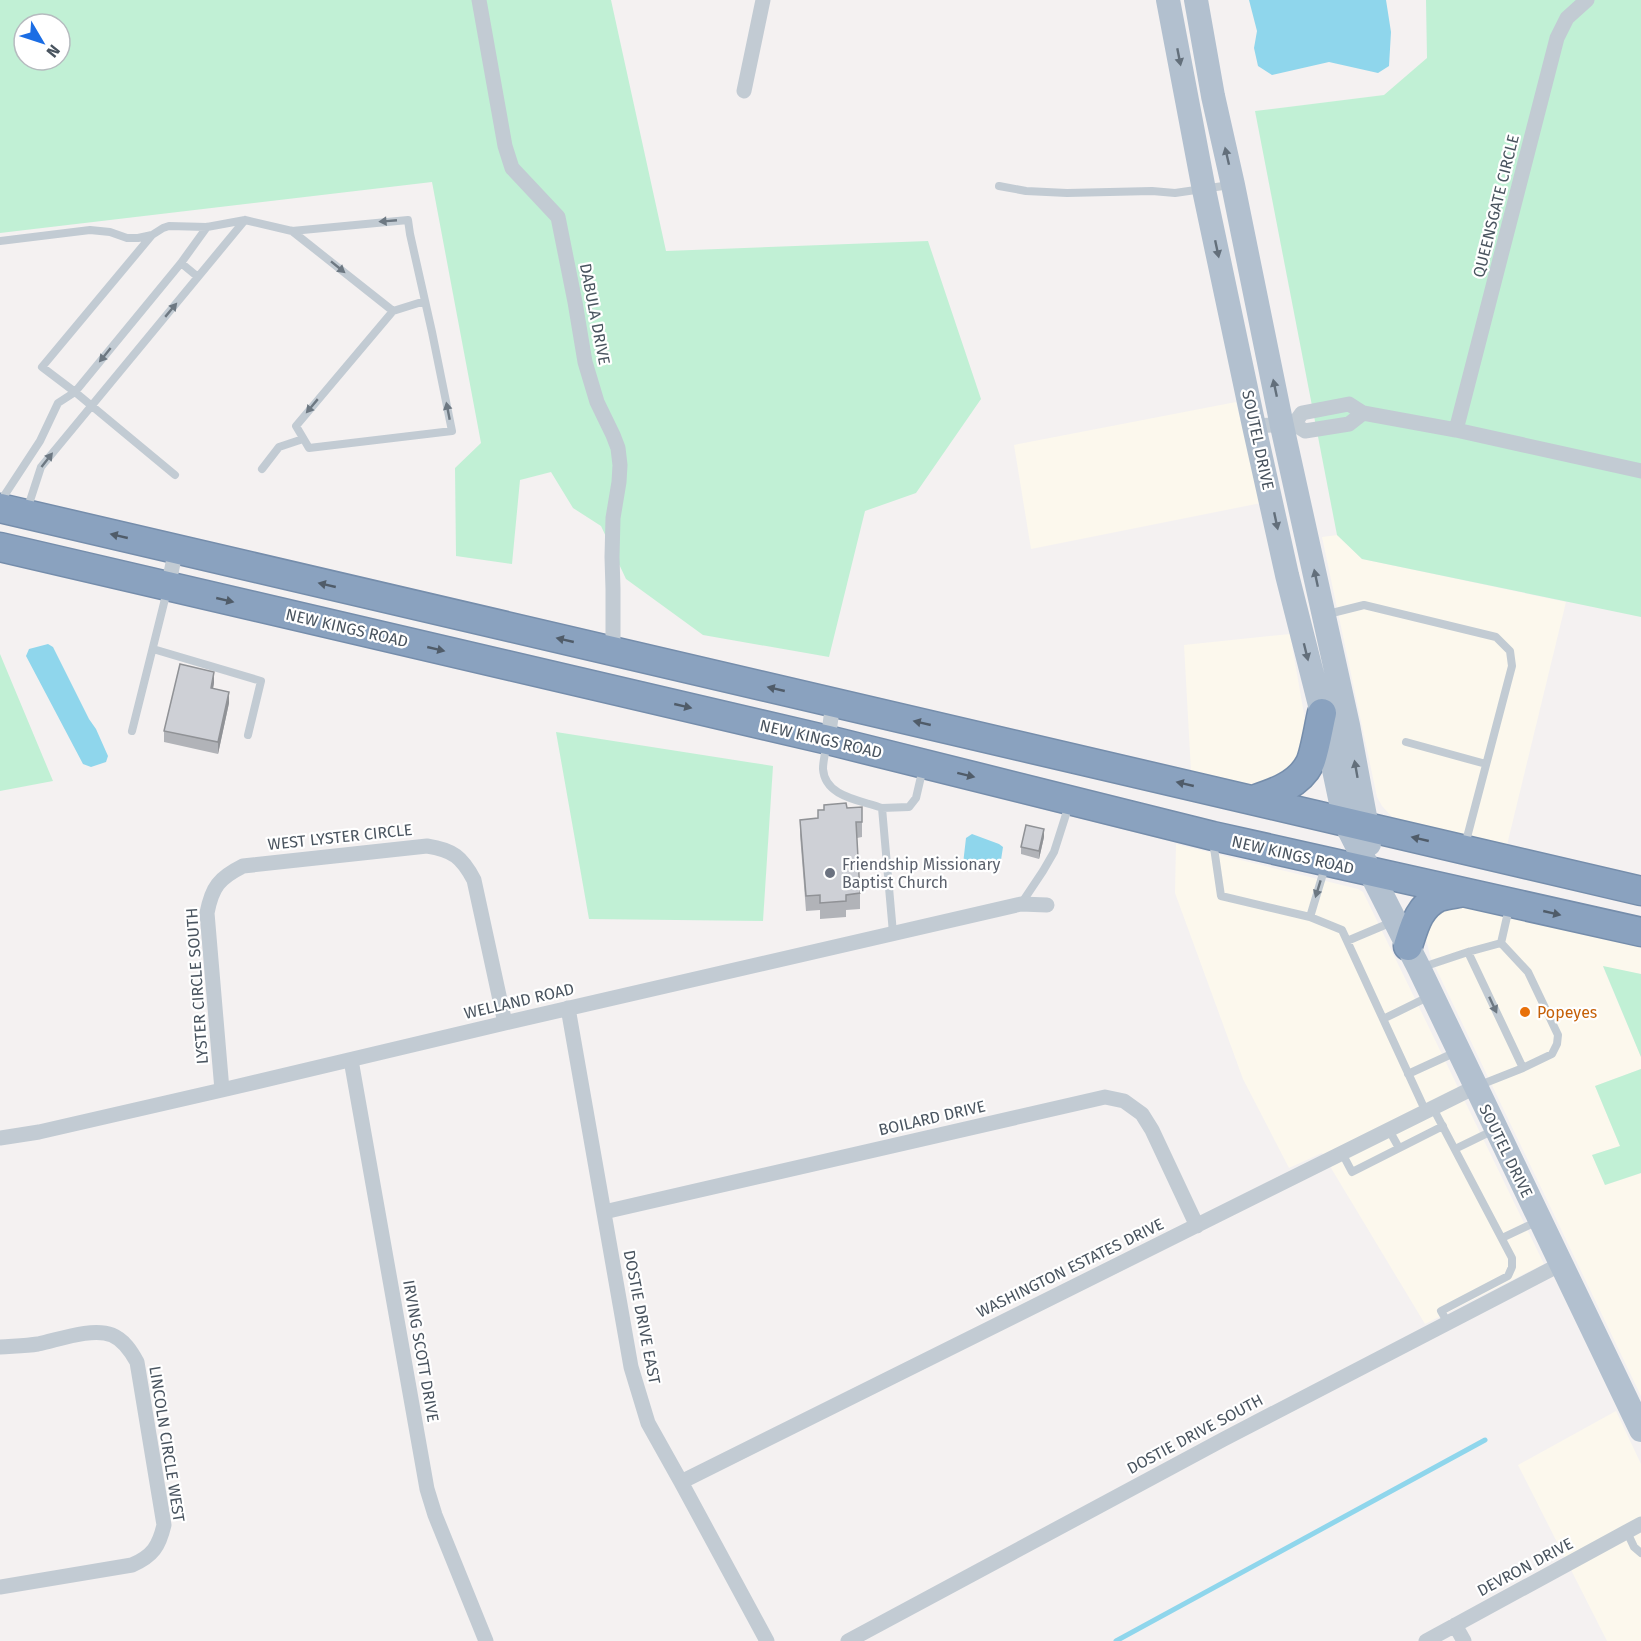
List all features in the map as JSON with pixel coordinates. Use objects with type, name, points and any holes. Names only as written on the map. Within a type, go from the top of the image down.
[{"type":"highway","points":[[13,511],[1641,891]]},
{"type":"highway","name":"NEW KINGS ROAD","points":[[0,547],[828,740],[1213,836],[1641,932]]},
{"type":"highway","points":[[1253,800],[1275,792],[1297,780],[1310,762],[1322,713]]},
{"type":"highway","points":[[1413,957],[1415,922],[1427,905],[1439,897],[1459,893]]},
{"type":"main road","name":"SOUTEL DRIVE","points":[[1168,0],[1204,190],[1287,575],[1322,713],[1372,873],[1641,1430]]},
{"type":"main road","name":"SOUTEL DRIVE","points":[[1196,0],[1213,96],[1288,425],[1324,615],[1348,725],[1356,824]]},
{"type":"street","name":"DABULA DRIVE","points":[[479,0],[505,146],[512,168],[558,217],[585,362],[597,402],[618,448],[620,465],[613,518],[612,557],[613,651]]},
{"type":"street","points":[[744,91],[763,0]]},
{"type":"street","name":"QUEENSGATE CIRCLE","points":[[1456,430],[1557,38],[1567,18],[1587,0]]},
{"type":"street","points":[[1254,426],[1288,425],[1302,413],[1349,404],[1363,413],[1456,430],[1641,471]]},
{"type":"street","points":[[168,586],[176,549]]},
{"type":"street","points":[[828,740],[833,702]]},
{"type":"street","name":"WEST LYSTER CIRCLE","points":[[218,882],[243,866],[427,846],[441,848],[454,854],[465,864],[474,880],[505,1023]]},
{"type":"street","name":"LYSTER CIRCLE SOUTH","points":[[218,882],[210,897],[207,913],[222,1090]]},
{"type":"street","name":"WELLAND ROAD","points":[[0,1138],[39,1132],[1021,904],[1047,904]]},
{"type":"street","name":"DOSTIE DRIVE EAST","points":[[568,1008],[631,1367],[648,1423],[766,1641]]},
{"type":"street","name":"IRVING SCOTT DRIVE","points":[[351,1060],[427,1489],[435,1515],[486,1641]]},
{"type":"street","name":"WASHINGTON ESTATES DRIVE","points":[[681,1482],[1475,1087]]},
{"type":"street","name":"BOILARD DRIVE","points":[[604,1212],[1105,1097],[1124,1101],[1142,1114],[1152,1130],[1197,1226]]},
{"type":"street","name":"DOSTIE DRIVE SOUTH","points":[[848,1641],[1224,1439],[1448,1323],[1511,1282],[1561,1264]]},
{"type":"street","name":"LINCOLN CIRCLE WEST","points":[[0,1347],[36,1344],[96,1332],[111,1335],[123,1343],[137,1362],[164,1525],[161,1540],[143,1561],[132,1565],[0,1587]]},
{"type":"street","name":"DEVRON DRIVE","points":[[1426,1641],[1641,1524]]},
{"type":"street","points":[[1455,1625],[1464,1641]]},
{"type":"lane","points":[[999,186],[1026,191],[1067,193],[1152,190],[1174,193],[1233,185]]},
{"type":"lane","points":[[13,511],[41,467],[245,220]]},
{"type":"lane","points":[[175,475],[42,367],[152,235],[169,226],[207,227],[245,220],[292,231],[408,220],[453,431],[309,448],[296,426],[393,311],[425,301]]},
{"type":"lane","points":[[0,502],[40,441],[58,403],[75,392],[181,263],[207,227]]},
{"type":"lane","points":[[0,240],[90,230],[110,232],[127,238],[152,235]]},
{"type":"lane","points":[[292,231],[393,311]]},
{"type":"lane","points":[[181,263],[198,277]]},
{"type":"lane","points":[[262,469],[279,447],[303,439]]},
{"type":"lane","points":[[132,731],[168,586]]},
{"type":"lane","points":[[1324,615],[1364,605],[1496,637],[1510,651],[1512,666],[1464,849]]},
{"type":"lane","points":[[153,649],[261,681],[248,735]]},
{"type":"lane","points":[[828,740],[823,767],[825,781],[835,792],[882,808],[909,807],[916,798],[923,764]]},
{"type":"lane","points":[[1406,742],[1486,764]]},
{"type":"lane","points":[[1021,904],[1054,852],[1071,801]]},
{"type":"lane","points":[[882,808],[893,933]]},
{"type":"lane","points":[[1213,836],[1221,896],[1310,916],[1342,930],[1408,1074],[1430,1110],[1443,1126],[1512,1258],[1511,1282]]},
{"type":"lane","points":[[1310,916],[1327,862]]},
{"type":"lane","points":[[1501,944],[1510,904]]},
{"type":"lane","points":[[1347,941],[1396,920]]},
{"type":"lane","points":[[1413,957],[1468,952],[1501,944]]},
{"type":"lane","points":[[1475,1087],[1552,1054],[1557,1044],[1558,1035],[1528,972],[1501,944]]},
{"type":"lane","points":[[1468,952],[1522,1068]]},
{"type":"lane","points":[[1383,1019],[1432,996]]},
{"type":"lane","points":[[1408,1074],[1458,1051]]},
{"type":"lane","points":[[1342,1154],[1352,1172],[1443,1126]]},
{"type":"lane","points":[[1455,1149],[1496,1129]]},
{"type":"lane","points":[[1389,1130],[1399,1148]]},
{"type":"lane","points":[[1502,1238],[1540,1220]]},
{"type":"lane","points":[[1627,1532],[1641,1553]]},
{"type":"shaded area","points":[[1236,402],[1261,503],[1031,549],[1014,445]]},
{"type":"shaded area","points":[[1337,535],[1362,559],[1566,602],[1507,845],[1405,822],[1392,817],[1377,797],[1322,537]]},
{"type":"shaded area","points":[[1290,634],[1307,731],[1299,766],[1268,785],[1249,785],[1191,771],[1184,645]]},
{"type":"shaded area","points":[[1176,844],[1363,892],[1544,1264],[1425,1324],[1322,1153],[1289,1168],[1243,1079],[1175,893]]},
{"type":"shaded area","points":[[1444,901],[1641,944],[1641,974],[1603,967],[1641,1057],[1641,1069],[1595,1086],[1620,1146],[1592,1155],[1605,1185],[1641,1173],[1641,1396],[1430,956],[1425,934]]},
{"type":"shaded area","points":[[1616,1411],[1641,1464],[1641,1641],[1607,1641],[1518,1465]]},
{"type":"green space","points":[[0,0],[611,0],[666,251],[928,241],[981,399],[916,493],[865,511],[829,657],[703,635],[626,579],[601,526],[573,508],[551,472],[520,480],[512,564],[456,556],[455,468],[481,443],[432,182],[0,233]]},
{"type":"green space","points":[[1426,0],[1641,0],[1641,617],[1362,559],[1337,535],[1255,111],[1384,95],[1427,58]]},
{"type":"green space","points":[[0,654],[53,781],[0,791]]},
{"type":"green space","points":[[556,732],[773,766],[763,921],[589,919]]},
{"type":"green space","points":[[1603,966],[1641,974],[1641,1057]]},
{"type":"green space","points":[[1641,1069],[1641,1173],[1605,1185],[1592,1155],[1620,1146],[1595,1086]]},
{"type":"water","points":[[1249,0],[1386,0],[1391,32],[1389,66],[1378,73],[1329,62],[1272,75],[1258,66],[1254,48],[1257,31]]},
{"type":"water","points":[[48,644],[53,647],[96,729],[108,756],[106,762],[91,767],[83,764],[26,656],[29,649]]},
{"type":"water","points":[[972,834],[1003,847],[1001,860],[971,869],[963,864],[966,838]]},
{"type":"building","points":[[180,664],[214,672],[211,688],[229,692],[218,742],[164,731]]},
{"type":"building","name":"Friendship Missionary Baptist Church","points":[[846,803],[847,808],[862,807],[862,822],[856,822],[860,893],[846,895],[846,901],[820,903],[820,895],[806,896],[800,820],[818,818],[818,810],[824,810],[824,805]]},
{"type":"building","points":[[1026,825],[1044,829],[1039,851],[1021,847]]},
{"type":"waterway","points":[[1116,1641],[1485,1440]]},
{"type":"place","name":"Friendship Missionary Baptist Church","points":[[830,873]]},
{"type":"place","name":"Popeyes","points":[[1525,1012]]}]
